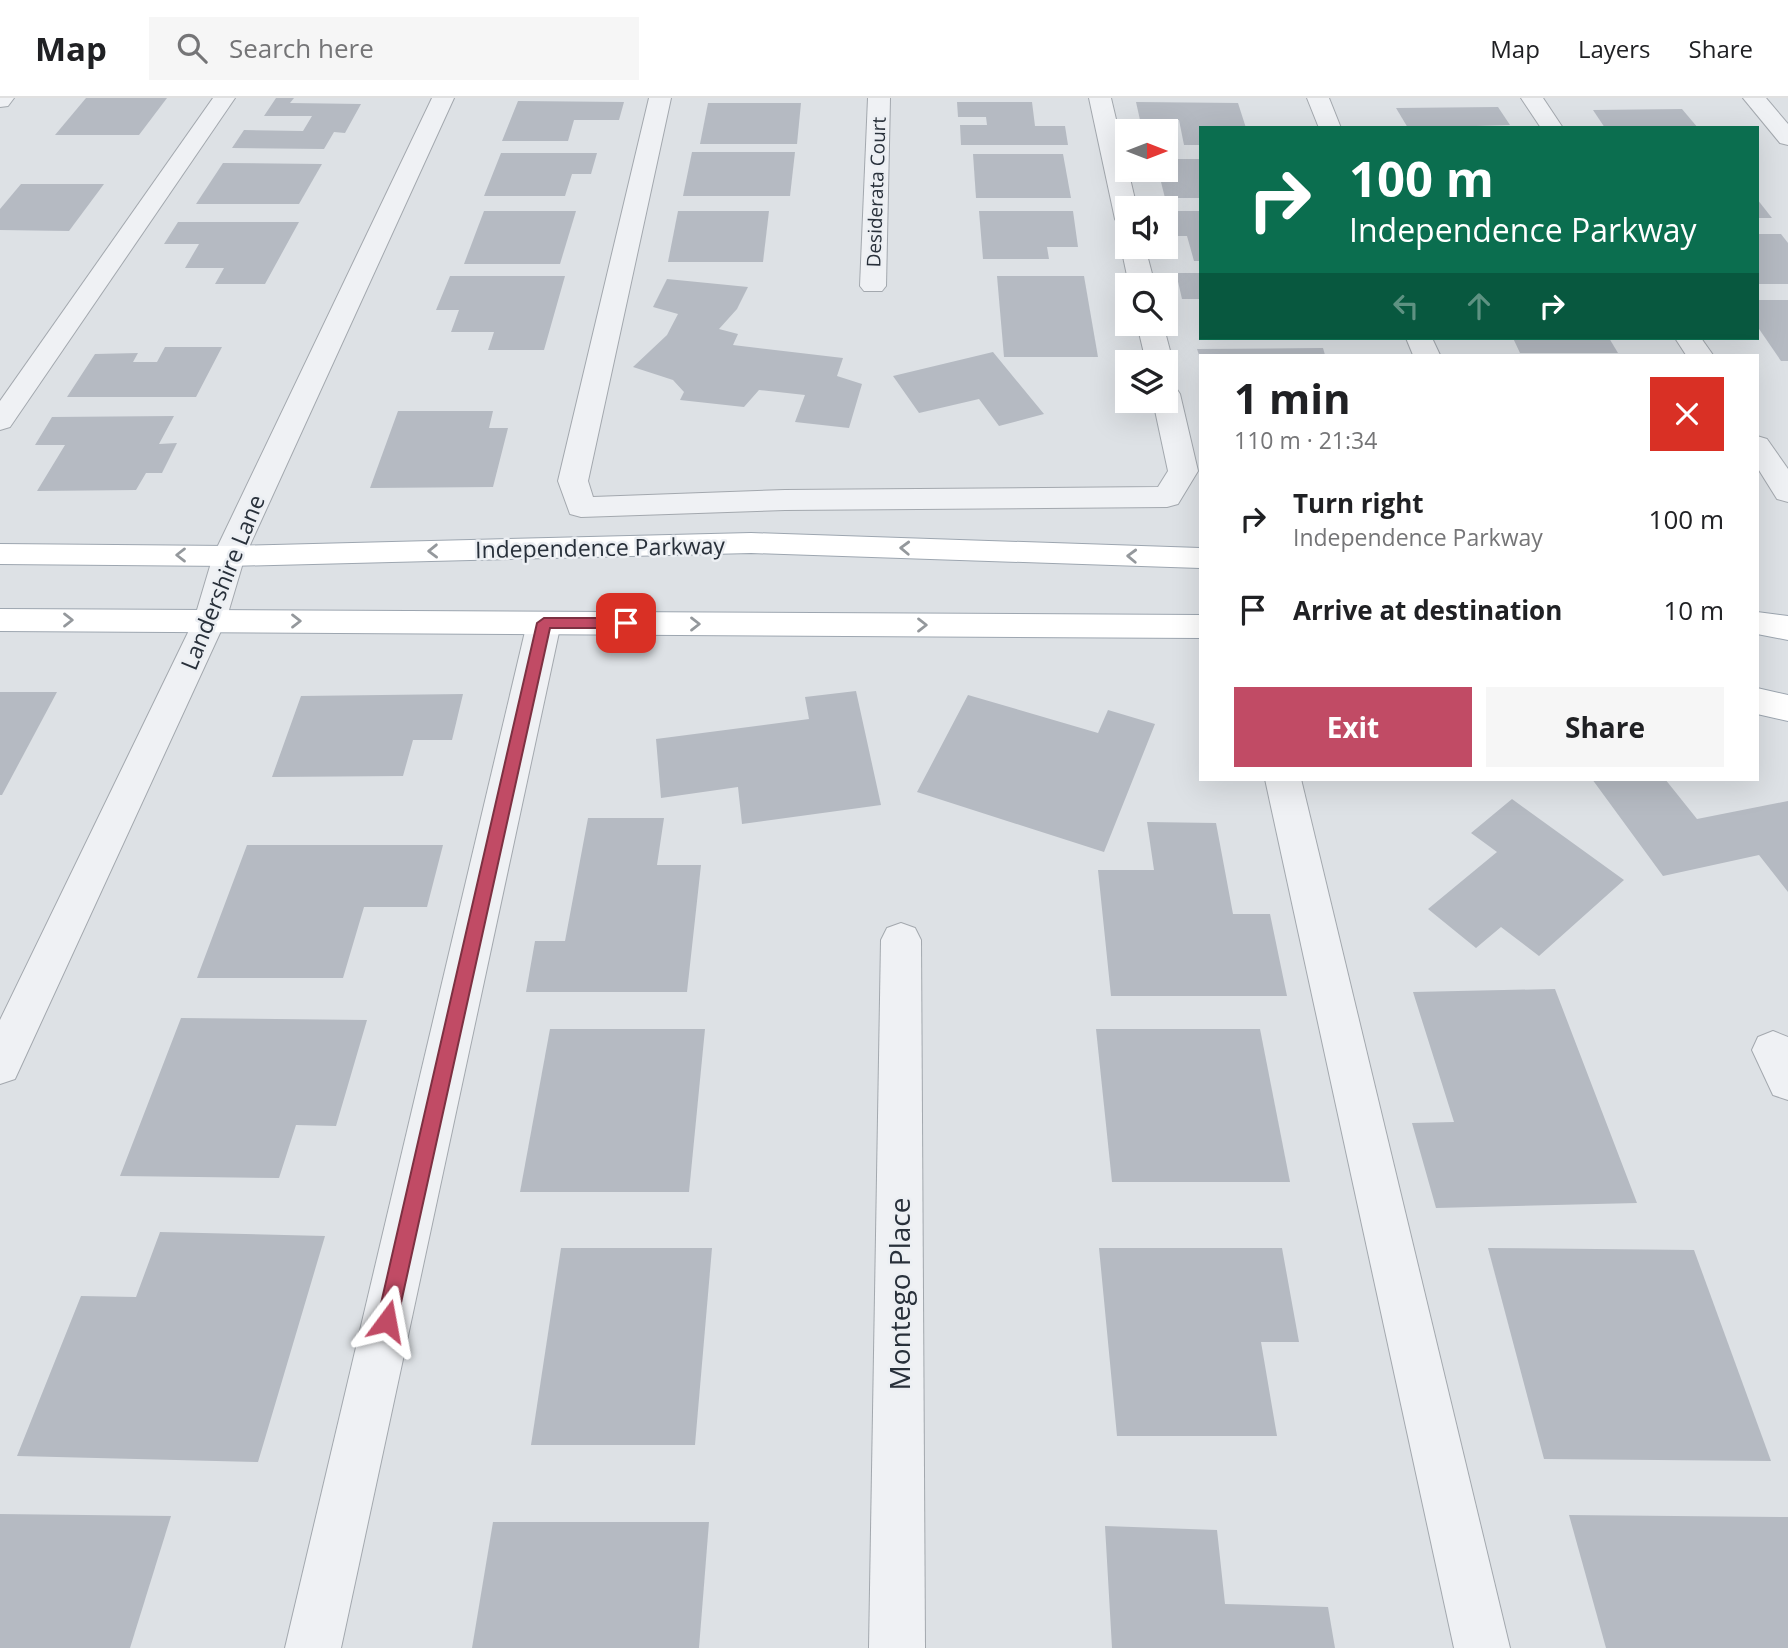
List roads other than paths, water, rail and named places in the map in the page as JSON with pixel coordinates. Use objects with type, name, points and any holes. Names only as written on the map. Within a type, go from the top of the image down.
[{"type":"main road","name":"Independence Parkway","points":[[0,554],[229,556],[751,543],[1199,558]]},
{"type":"main road","points":[[0,620],[1199,627]]},
{"type":"main road","points":[[1759,623],[1788,628]]},
{"type":"main road","points":[[1759,701],[1788,708]]},
{"type":"street","points":[[0,421],[224,98]]},
{"type":"street","name":"Landershire Lane","points":[[0,1065],[210,620],[229,556],[443,98]]},
{"type":"street","points":[[660,98],[573,481],[580,508],[785,500],[1167,497],[1182,471],[1170,413]]},
{"type":"street","name":"Desiderata Court","points":[[873,286],[879,98]]},
{"type":"street","points":[[1100,98],[1122,196]]},
{"type":"street","points":[[1318,98],[1329,126]]},
{"type":"street","points":[[1532,98],[1551,126]]},
{"type":"street","points":[[1754,98],[1788,138]]},
{"type":"street","points":[[1759,448],[1788,492]]},
{"type":"street","points":[[313,1648],[544,623]]},
{"type":"street","points":[[1283,781],[1482,1648]]},
{"type":"street","name":"Montego Place","points":[[897,1648],[901,940]]}]
